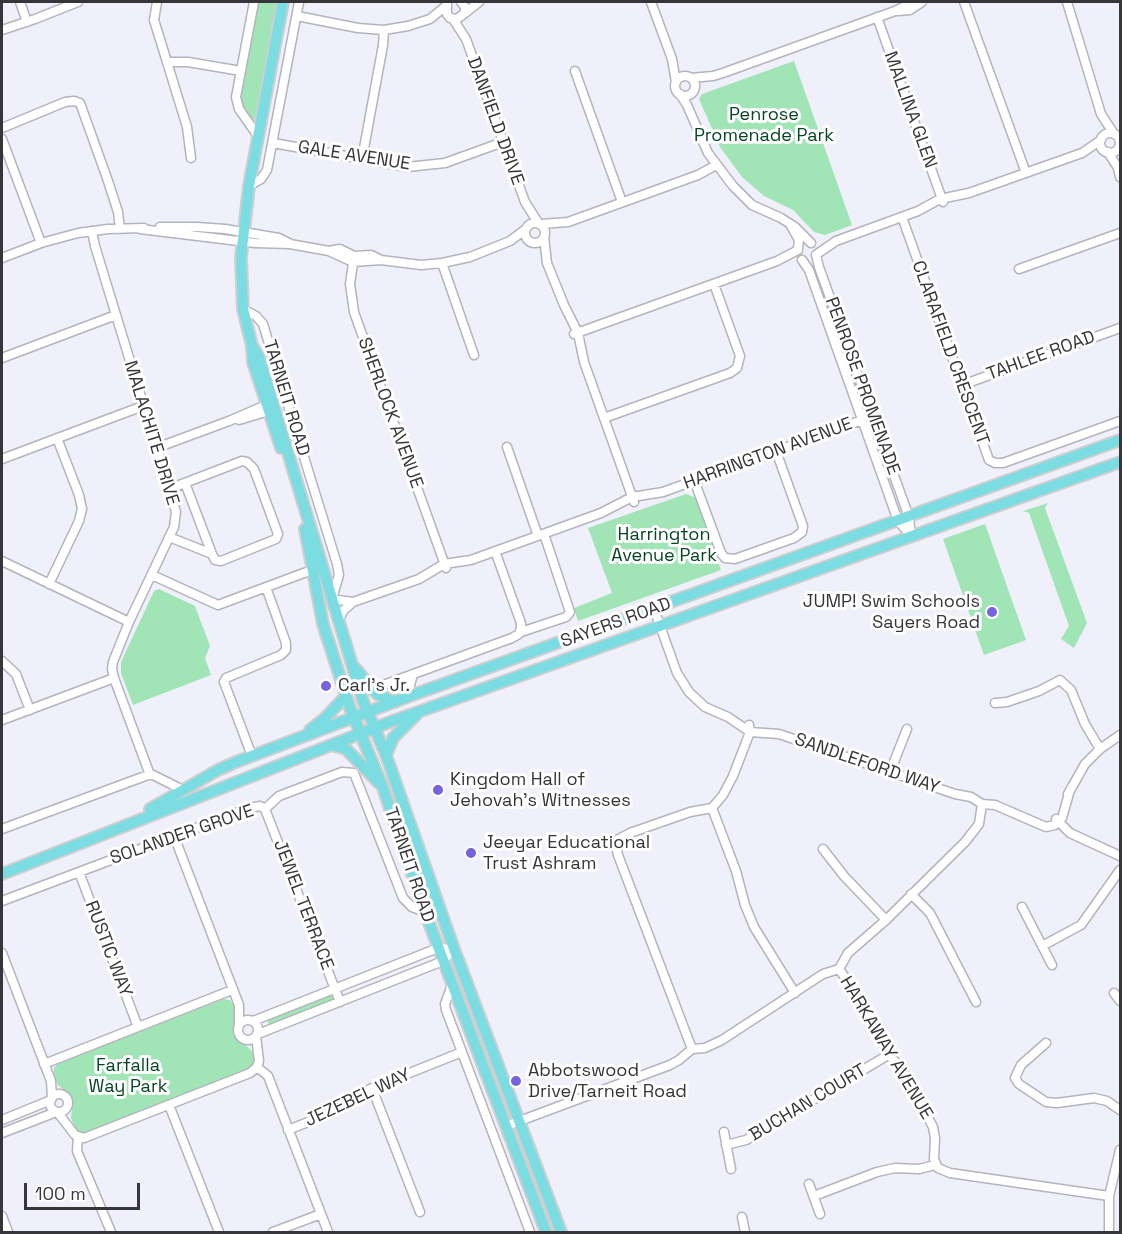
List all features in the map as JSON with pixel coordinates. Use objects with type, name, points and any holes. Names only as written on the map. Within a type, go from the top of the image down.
[{"type":"main road","name":"TARNEIT ROAD","points":[[283,2],[249,186],[242,237],[243,309],[252,346],[259,357],[270,407],[294,476],[367,712],[386,755],[454,949],[561,1233]]},
{"type":"main road","name":"SAYERS ROAD","points":[[122,826],[218,770],[252,756],[367,712],[1120,440]]},
{"type":"main road","name":"SAYERS ROAD","points":[[2,874],[375,728],[1120,462]]},
{"type":"main road","name":"TARNEIT ROAD","points":[[298,490],[323,624],[346,696],[383,788],[438,948],[546,1233]]},
{"type":"main road","points":[[352,666],[377,694],[395,702]]},
{"type":"main road","points":[[300,738],[324,719],[346,696]]},
{"type":"main road","points":[[386,755],[393,738],[420,712]]},
{"type":"main road","points":[[332,745],[346,749],[383,788]]},
{"type":"main road","name":"SAYERS ROAD","points":[[2,867],[64,849]]},
{"type":"main road","points":[[547,1194],[555,1233]]},
{"type":"street","points":[[20,2],[27,22]]},
{"type":"street","points":[[2,30],[78,2]]},
{"type":"street","points":[[158,2],[155,23],[187,127],[190,158]]},
{"type":"street","points":[[254,2],[236,98],[237,106],[258,136]]},
{"type":"street","points":[[249,186],[265,175],[299,2]]},
{"type":"street","name":"DANFIELD DRIVE","points":[[461,2],[465,7],[466,39]]},
{"type":"street","points":[[430,18],[459,18],[479,2]]},
{"type":"street","points":[[651,2],[672,59],[676,90],[692,116],[701,140],[716,165],[752,205],[781,218],[800,230],[817,249],[817,254]]},
{"type":"street","points":[[680,94],[686,96],[713,76],[895,11],[913,2]]},
{"type":"street","points":[[895,11],[910,10],[922,2]]},
{"type":"street","points":[[964,2],[1026,172]]},
{"type":"street","points":[[1066,2],[1101,114],[1101,147],[1107,152],[1119,172]]},
{"type":"street","points":[[297,16],[384,30],[408,26],[430,18],[448,3]]},
{"type":"street","name":"DANFIELD DRIVE","points":[[448,3],[447,14],[466,39],[525,202],[540,224]]},
{"type":"street","name":"MALLINA GLEN","points":[[877,17],[942,200]]},
{"type":"street","points":[[362,159],[384,30]]},
{"type":"street","points":[[672,59],[695,84],[692,116]]},
{"type":"street","points":[[167,62],[188,62],[241,71]]},
{"type":"street","points":[[575,70],[622,202]]},
{"type":"street","points":[[676,82],[682,76],[713,76]]},
{"type":"street","points":[[2,128],[65,102],[74,100],[80,103],[118,212],[120,229]]},
{"type":"street","points":[[1101,114],[1119,140],[1119,172]]},
{"type":"street","points":[[1082,153],[1108,133],[1116,134]]},
{"type":"street","points":[[2,139],[41,243]]},
{"type":"street","name":"GALE AVENUE","points":[[273,142],[408,167],[433,165],[503,142]]},
{"type":"street","points":[[576,333],[777,261],[798,249],[802,243],[836,240],[918,211],[931,210],[942,200],[959,199],[969,193],[1082,153],[1113,152],[1119,146]]},
{"type":"street","points":[[501,245],[540,242],[568,222],[698,175],[716,165]]},
{"type":"street","name":"DANFIELD DRIVE","points":[[525,202],[527,229]]},
{"type":"street","name":"CLARAFIELD CRESCENT","points":[[902,217],[989,460],[995,463],[1009,461],[1120,421]]},
{"type":"street","points":[[2,258],[41,243],[92,231],[197,227],[242,237],[279,238],[290,244],[329,251],[340,249],[354,259],[370,255],[381,260],[414,265],[442,263],[501,245],[517,237],[532,223],[568,222]]},
{"type":"street","points":[[540,224],[545,229],[547,263]]},
{"type":"street","points":[[790,224],[799,240],[798,249],[802,260]]},
{"type":"street","points":[[527,229],[526,237],[547,263],[564,305],[566,322],[576,333],[575,347],[584,362],[633,500]]},
{"type":"street","name":"MALACHITE DRIVE","points":[[92,231],[176,512],[176,520],[169,537],[113,662],[114,678]]},
{"type":"street","points":[[1019,269],[1120,233]]},
{"type":"street","points":[[777,261],[811,261],[836,240]]},
{"type":"street","name":"PENROSE PROMENADE","points":[[817,254],[819,267],[909,517],[911,536]]},
{"type":"street","name":"SHERLOCK AVENUE","points":[[354,259],[350,290],[354,312],[445,566]]},
{"type":"street","name":"PENROSE PROMENADE","points":[[802,260],[808,270],[898,521]]},
{"type":"street","points":[[442,263],[474,355]]},
{"type":"street","points":[[604,418],[730,373],[737,368],[740,356],[714,284]]},
{"type":"street","name":"TARNEIT ROAD","points":[[243,309],[263,324],[337,564],[339,575],[332,598]]},
{"type":"street","points":[[2,358],[116,315]]},
{"type":"street","name":"TAHLEE ROAD","points":[[962,385],[1120,328]]},
{"type":"street","points":[[2,459],[143,406]]},
{"type":"street","points":[[156,448],[229,421],[247,419],[270,407]]},
{"type":"street","name":"HARRINGTON AVENUE","points":[[332,598],[353,602],[419,579],[445,566],[471,560],[633,500],[663,492],[873,416]]},
{"type":"street","points":[[50,584],[79,521],[82,509],[79,495],[57,438]]},
{"type":"street","points":[[386,684],[512,638],[520,632],[566,617],[570,612],[507,447]]},
{"type":"street","points":[[694,480],[723,557],[733,560],[798,536],[802,532],[803,526],[776,451]]},
{"type":"street","points":[[169,489],[243,461],[251,464],[277,529],[276,538],[221,561],[215,560],[185,483]]},
{"type":"street","points":[[898,521],[911,536]]},
{"type":"street","points":[[169,537],[212,554]]},
{"type":"street","points":[[495,551],[521,623],[520,632]]},
{"type":"street","points":[[2,561],[129,622]]},
{"type":"street","points":[[152,575],[218,605],[312,570]]},
{"type":"street","points":[[252,756],[224,682],[226,678],[281,656],[286,650],[286,643],[266,587]]},
{"type":"street","points":[[338,620],[353,602]]},
{"type":"street","name":"SANDLEFORD WAY","points":[[654,609],[680,679],[689,692],[705,707],[739,719],[748,729],[766,728],[955,794],[981,808],[995,805],[1024,818],[1048,823],[1058,821]]},
{"type":"street","points":[[2,661],[16,674],[30,710]]},
{"type":"street","points":[[408,698],[413,674]]},
{"type":"street","points":[[2,720],[114,678],[150,775]]},
{"type":"street","points":[[995,703],[1007,702],[1039,691],[1060,680],[1071,690],[1085,724],[1100,749]]},
{"type":"street","points":[[692,1049],[615,841],[630,833],[690,812],[712,808],[723,795],[739,759],[748,729]]},
{"type":"street","points":[[890,772],[907,729]]},
{"type":"street","points":[[1120,735],[1100,749],[1085,764],[1070,790],[1058,821],[1070,833],[1120,856]]},
{"type":"street","name":"SOLANDER GROVE","points":[[2,901],[249,808],[260,806],[266,809],[279,796],[342,772],[352,772],[357,778],[403,898],[411,907],[425,912]]},
{"type":"street","points":[[2,829],[150,775],[183,790]]},
{"type":"street","points":[[712,808],[754,927],[795,993]]},
{"type":"street","points":[[506,1126],[670,1065],[692,1049],[705,1048],[722,1040],[823,974],[839,969],[848,953],[886,920],[969,838],[981,808]]},
{"type":"street","name":"JEWEL TERRACE","points":[[266,809],[340,1002]]},
{"type":"street","points":[[174,836],[238,1005],[238,1031],[258,1055]]},
{"type":"street","points":[[823,849],[844,876],[886,920]]},
{"type":"street","points":[[1042,946],[1081,925],[1120,870]]},
{"type":"street","name":"RUSTIC WAY","points":[[79,872],[138,1027]]},
{"type":"street","points":[[911,894],[930,913],[976,1002]]},
{"type":"street","points":[[1022,907],[1052,965]]},
{"type":"street","points":[[239,1026],[246,1020],[253,1020],[438,948],[454,949]]},
{"type":"street","points":[[243,1039],[252,1040],[257,1035],[443,961],[454,949]]},
{"type":"street","points":[[2,952],[51,1081],[69,1102],[69,1126]]},
{"type":"street","name":"HARKAWAY AVENUE","points":[[839,969],[881,1034],[888,1055],[901,1067],[933,1126],[935,1165]]},
{"type":"street","points":[[452,985],[445,1006],[530,1233]]},
{"type":"street","points":[[44,1064],[232,990]]},
{"type":"street","points":[[1114,993],[1120,1001]]},
{"type":"street","points":[[238,1005],[258,1025],[256,1069]]},
{"type":"street","points":[[1046,1043],[1020,1065],[1015,1078],[1019,1084],[1046,1102],[1057,1103],[1094,1098],[1107,1101],[1120,1110]]},
{"type":"street","name":"JEZEBEL WAY","points":[[288,1130],[333,1112],[372,1088],[462,1052]]},
{"type":"street","name":"BUCHAN COURT","points":[[726,1145],[746,1140],[888,1055]]},
{"type":"street","points":[[256,1069],[270,1084],[328,1233]]},
{"type":"street","points":[[81,1138],[256,1069]]},
{"type":"street","points":[[51,1081],[52,1109],[81,1138],[81,1158],[111,1233]]},
{"type":"street","points":[[372,1088],[420,1212]]},
{"type":"street","points":[[2,1120],[51,1099],[57,1094],[63,1095]]},
{"type":"street","points":[[169,1105],[219,1233]]},
{"type":"street","points":[[2,1133],[57,1112],[64,1112],[68,1108]]},
{"type":"street","name":"BUCHAN COURT","points":[[724,1132],[731,1169]]},
{"type":"street","points":[[1109,1233],[1109,1196],[1120,1150]]},
{"type":"street","points":[[814,1196],[877,1172],[895,1168],[919,1169],[935,1165],[942,1171],[950,1173],[1109,1196]]},
{"type":"street","points":[[809,1184],[820,1214]]},
{"type":"street","points":[[273,1233],[321,1214]]},
{"type":"street","points":[[2,1216],[8,1233]]},
{"type":"street","points":[[742,1217],[745,1233]]},
{"type":"green space","points":[[257,2],[278,2],[256,117],[253,120],[241,106],[239,100]]},
{"type":"green space","name":"Penrose Promenade Park","points":[[794,61],[852,225],[825,235],[814,232],[793,210],[764,196],[742,177],[720,147],[699,99],[702,94]]},
{"type":"green space","name":"Harrington Avenue Park","points":[[686,494],[696,498],[721,570],[578,621],[574,608],[612,593],[588,528]]},
{"type":"green space","points":[[1048,503],[1045,508],[1087,623],[1074,648],[1061,639],[1069,626],[1029,513],[1023,511]]},
{"type":"green space","points":[[985,524],[1026,640],[984,655],[943,539]]},
{"type":"green space","points":[[159,589],[195,606],[210,646],[205,658],[211,675],[133,705],[121,673],[121,662],[154,591]]},
{"type":"green space","points":[[330,994],[333,998],[330,1002],[269,1025],[267,1019]]},
{"type":"green space","name":"Farfalla Way Park","points":[[224,999],[230,1000],[235,1007],[237,1019],[235,1033],[252,1051],[255,1061],[253,1066],[84,1134],[76,1131],[71,1118],[73,1101],[70,1095],[58,1085],[54,1076],[54,1068],[58,1063]]},
{"type":"place","name":"JUMP! Swim Schools Sayers Road","points":[[992,612]]},
{"type":"place","name":"Carl's Jr.","points":[[326,686]]},
{"type":"place","name":"Kingdom Hall of Jehovah's Witnesses","points":[[438,790]]},
{"type":"place","name":"Jeeyar Educational Trust Ashram","points":[[471,853]]},
{"type":"place","name":"Abbotswood Drive/Tarneit Road","points":[[516,1081]]}]
